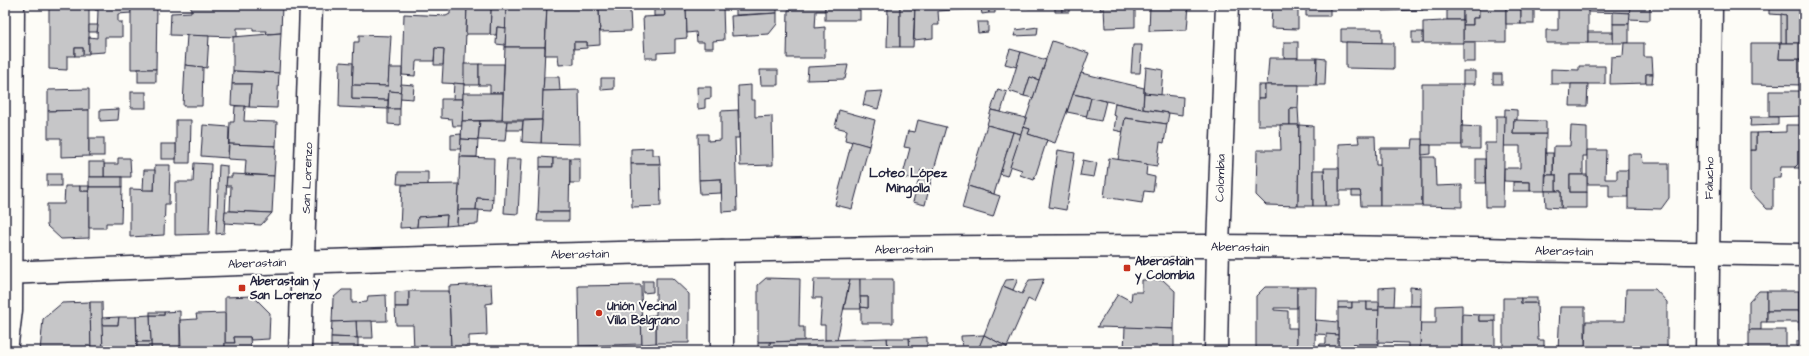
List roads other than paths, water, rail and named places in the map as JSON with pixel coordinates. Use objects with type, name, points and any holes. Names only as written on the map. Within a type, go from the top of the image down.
[{"type":"street","points":[[6,351],[11,310],[8,273],[13,5]]},
{"type":"street","name":"San Lorenzo","points":[[300,351],[312,5]]},
{"type":"street","name":"Colombia","points":[[1216,351],[1218,246],[1227,5]]},
{"type":"street","name":"Falucho","points":[[1707,351],[1711,5]]},
{"type":"street","name":"Aberastain","points":[[8,273],[304,261],[722,251],[1218,246],[1804,255]]},
{"type":"street","points":[[722,251],[722,351]]},
{"type":"place","name":"Aberastain y Colombia","points":[[1127,268]]},
{"type":"place","name":"Aberastain y San Lorenzo","points":[[242,288]]},
{"type":"place","name":"Unión Vecinal Villa Belgrano","points":[[599,313]]},
{"type":"district","name":"Loteo López Mingolla","points":[[908,180]]}]
